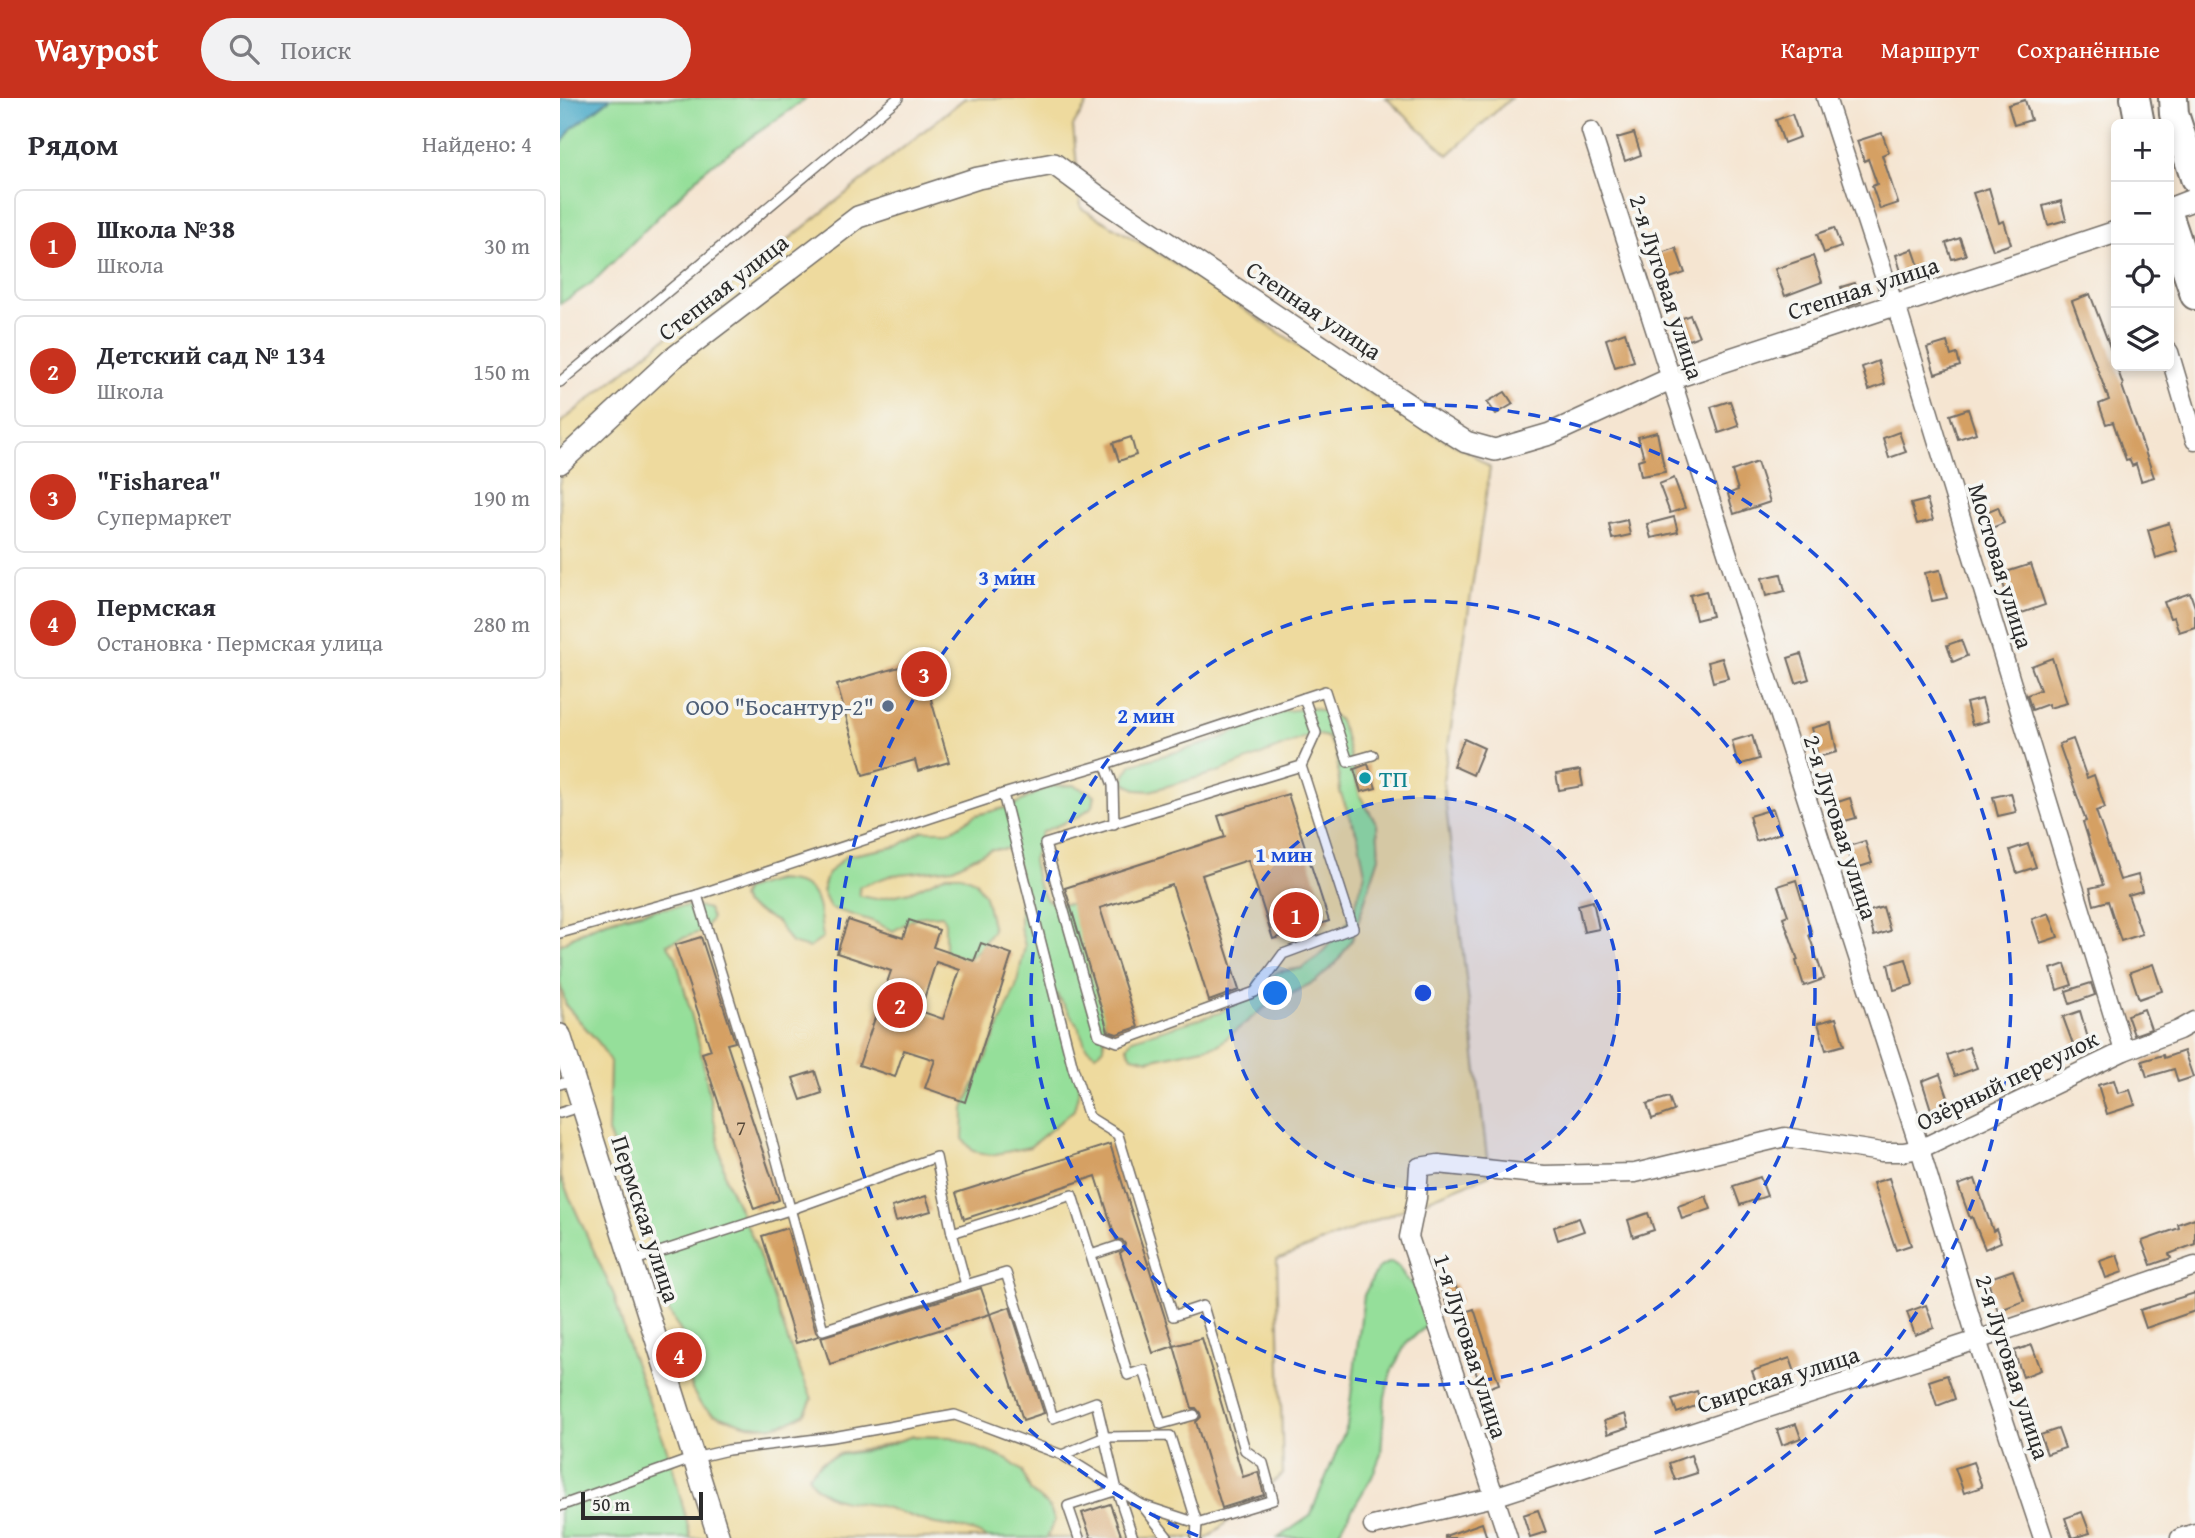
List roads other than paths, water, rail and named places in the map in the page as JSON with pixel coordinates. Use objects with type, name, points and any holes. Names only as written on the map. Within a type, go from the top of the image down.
[{"type":"main road","points":[[2135,98],[2139,119]]},
{"type":"main road","points":[[2173,98],[2174,114],[2195,178]]},
{"type":"main road","points":[[2174,232],[2195,295]]},
{"type":"street","name":"Мостовая улица","points":[[1826,98],[1899,315],[2124,1051]]},
{"type":"street","name":"2-я Луговая улица","points":[[1591,131],[1920,1149],[1977,1340],[2043,1538]]},
{"type":"street","name":"Степная улица","points":[[560,464],[672,359],[858,216],[978,178],[1054,164],[1100,198],[1466,442],[1495,450],[1550,435],[1670,379],[2111,234]]},
{"type":"street","points":[[2174,207],[2195,199]]},
{"type":"street","points":[[2174,369],[2195,440]]},
{"type":"street","name":"Озёрный переулок","points":[[1419,1167],[1438,1164],[1544,1175],[1635,1173],[1784,1137],[1881,1152],[1920,1149],[2124,1051],[2195,1021]]},
{"type":"street","name":"Пермская улица","points":[[560,1035],[567,1082],[582,1106],[719,1538]]},
{"type":"street","name":"1-я Луговая улица","points":[[1419,1167],[1417,1198],[1409,1237],[1508,1538]]},
{"type":"street","name":"Свирская улица","points":[[1373,1526],[1494,1497],[2195,1266]]},
{"type":"street","points":[[2180,1538],[2195,1533]]},
{"type":"lane","points":[[560,382],[898,98]]},
{"type":"lane","points":[[560,933],[696,895],[1325,691],[1348,762],[1373,755]]},
{"type":"lane","points":[[1301,766],[1045,844],[1099,1035],[1118,1042],[1255,992],[1283,954],[1353,928],[1301,766],[1317,733],[1304,698]]},
{"type":"lane","points":[[1105,764],[1113,785],[1114,824]]},
{"type":"lane","points":[[560,1506],[694,1458],[728,1450],[833,1437],[955,1415],[1062,1455],[1142,1505],[1198,1522],[1273,1500],[1264,1462],[1245,1450],[1226,1404],[1203,1306],[1173,1316],[1144,1236],[1118,1135],[1089,1117],[1073,1068],[1003,794]]},
{"type":"lane","points":[[696,895],[762,1109],[823,1330],[1006,1273],[1053,1418],[1097,1402],[1117,1490],[1133,1538]]},
{"type":"lane","points":[[560,1113],[582,1106]]},
{"type":"lane","points":[[632,1261],[789,1210],[936,1157],[951,1233],[966,1285]]},
{"type":"lane","points":[[951,1233],[1072,1195],[1128,1375],[1144,1370],[1161,1424],[1194,1415]]},
{"type":"lane","points":[[1091,1255],[1118,1246]]},
{"type":"lane","points":[[1062,1455],[1105,1437],[1170,1436],[1198,1522],[1196,1538]]},
{"type":"lane","points":[[1079,1538],[1068,1506],[1117,1490]]},
{"type":"lane","points":[[1142,1505],[1168,1538]]},
{"type":"water","points":[[560,98],[611,98],[571,129],[560,146]]},
{"type":"place","name":"\"Fisharea\"","points":[[924,674]]},
{"type":"place","name":"ООО \"Босантур-2\"","points":[[888,706]]},
{"type":"place","name":"ТП","points":[[1365,778]]},
{"type":"place","name":"Школа №38","points":[[1296,915]]},
{"type":"place","name":"Детский сад № 134","points":[[900,1005]]},
{"type":"place","name":"Пермская","points":[[679,1355]]}]
